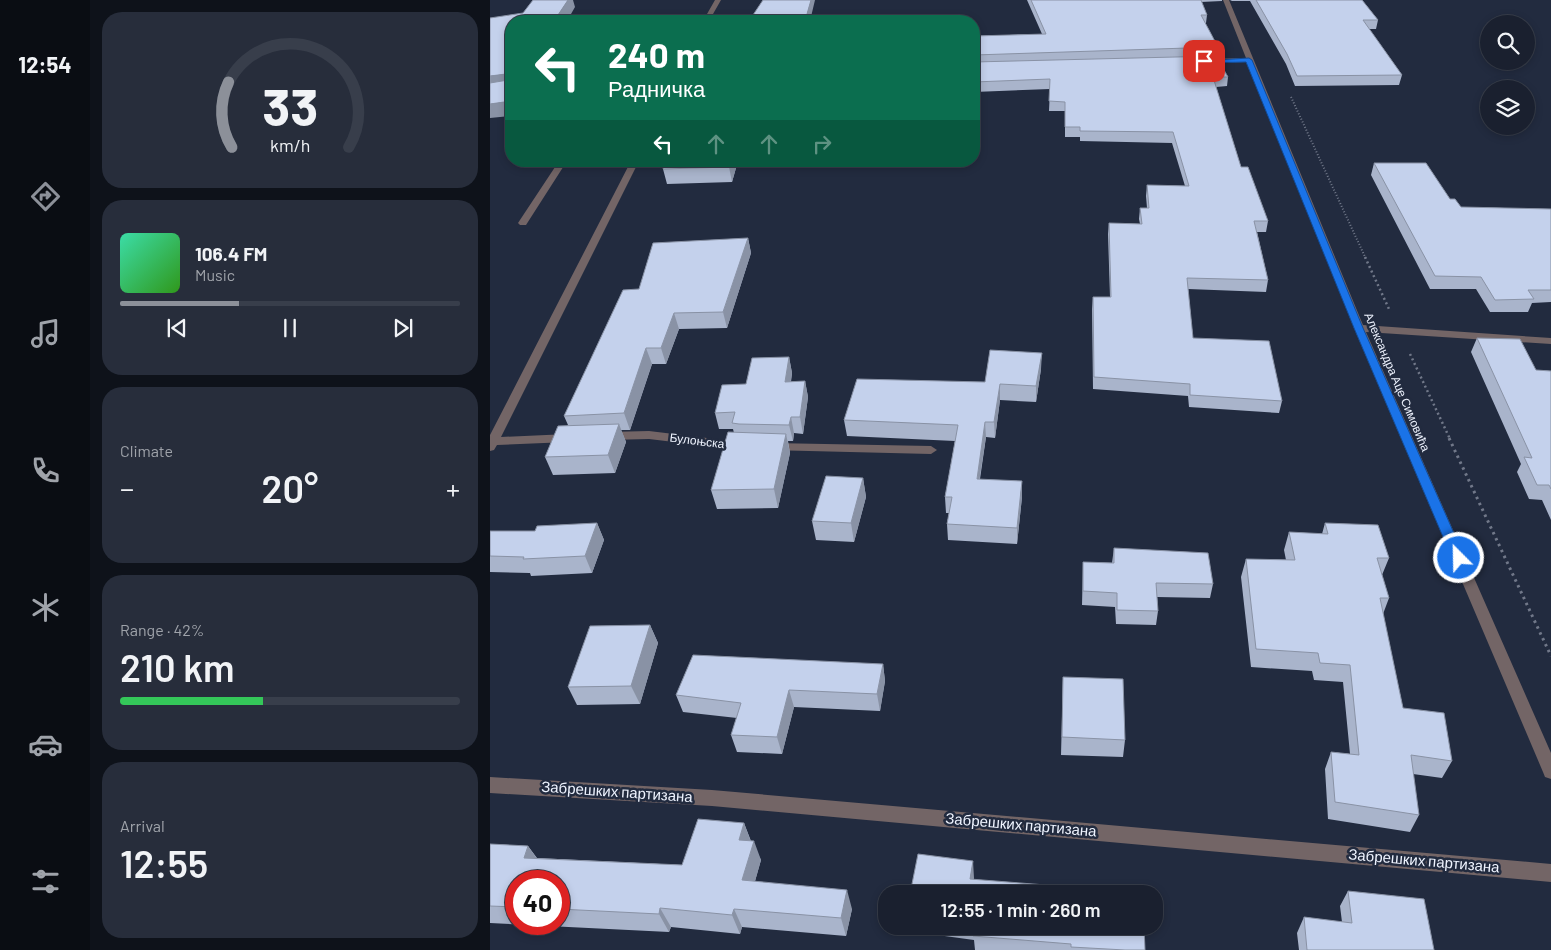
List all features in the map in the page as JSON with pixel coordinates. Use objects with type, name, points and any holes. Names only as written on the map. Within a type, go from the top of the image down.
[{"type":"street","points":[[709,15],[718,0]]},
{"type":"street","name":"Александра Аце Симовића","points":[[1226,0],[1359,328],[1551,772]]},
{"type":"street","points":[[1193,61],[1249,60]]},
{"type":"street","points":[[523,223],[559,167]]},
{"type":"street","points":[[491,444],[632,167]]},
{"type":"street","points":[[1359,328],[1551,341]]},
{"type":"street","name":"Булоњска","points":[[600,437],[649,435],[688,441],[758,447],[931,450]]},
{"type":"street","points":[[491,444],[581,438]]},
{"type":"street","name":"Забрешких партизана","points":[[490,784],[712,798],[1551,873]]},
{"type":"building","points":[[533,0],[568,0],[558,15],[510,15],[523,13]]},
{"type":"building","points":[[763,0],[811,0],[807,15],[753,15]]},
{"type":"building","points":[[1031,0],[1201,0],[1207,15],[1201,15],[1218,47],[980,55],[980,36],[1046,34]]},
{"type":"building","points":[[1256,0],[1362,0],[1378,20],[1363,20],[1402,75],[1297,76],[1287,54]]},
{"type":"building","points":[[505,16],[505,74],[490,76],[490,18]]},
{"type":"building","points":[[1216,56],[1228,77],[1213,77],[1241,167],[1248,167],[1268,221],[1254,221],[1268,280],[1187,278],[1193,338],[1269,341],[1282,401],[1190,395],[1190,384],[1094,377],[1093,297],[1111,297],[1109,223],[1142,224],[1140,208],[1149,208],[1147,185],[1189,186],[1173,132],[1080,131],[1080,127],[1065,127],[1065,102],[1049,101],[1050,79],[980,82],[980,62]]},
{"type":"building","points":[[505,80],[505,102],[490,104],[490,83]]},
{"type":"building","points":[[1374,163],[1426,163],[1450,199],[1455,199],[1461,207],[1551,209],[1551,290],[1528,290],[1534,299],[1495,300],[1481,277],[1435,276]]},
{"type":"building","points":[[664,167],[729,167],[663,169]]},
{"type":"building","points":[[748,238],[723,312],[674,313],[661,348],[646,348],[624,413],[564,416],[623,290],[639,289],[653,243]]},
{"type":"building","points":[[1477,338],[1520,339],[1536,370],[1551,371],[1551,489],[1549,485],[1537,485],[1524,457],[1532,458]]},
{"type":"building","points":[[990,350],[1042,353],[1036,386],[1000,384],[994,422],[985,422],[977,479],[1022,481],[1017,528],[947,524],[952,497],[945,497],[958,425],[844,420],[857,379],[985,382]]},
{"type":"building","points":[[789,357],[785,382],[805,381],[800,417],[791,417],[789,425],[739,424],[732,423],[735,412],[715,413],[722,385],[746,384],[752,358]]},
{"type":"building","points":[[619,424],[608,455],[545,457],[558,426]]},
{"type":"building","points":[[728,432],[786,434],[774,489],[711,490]]},
{"type":"building","points":[[826,476],[863,478],[851,523],[812,521]]},
{"type":"building","points":[[597,523],[585,556],[523,559],[524,557],[490,556],[490,531],[535,531],[537,526]]},
{"type":"building","points":[[1325,523],[1378,525],[1389,558],[1377,558],[1389,598],[1380,598],[1403,708],[1444,713],[1452,761],[1411,755],[1419,815],[1335,802],[1331,752],[1359,755],[1350,665],[1320,663],[1318,653],[1256,649],[1246,559],[1295,560],[1289,532],[1328,534]]},
{"type":"building","points":[[1114,548],[1208,553],[1213,584],[1156,583],[1158,611],[1117,610],[1117,593],[1083,591],[1083,562],[1114,563]]},
{"type":"building","points":[[650,625],[631,686],[568,687],[590,626]]},
{"type":"building","points":[[693,655],[883,664],[877,694],[789,690],[777,737],[731,735],[741,703],[676,695]]},
{"type":"building","points":[[1063,677],[1123,679],[1125,740],[1062,737]]},
{"type":"building","points":[[698,819],[744,823],[739,840],[754,841],[742,880],[847,890],[841,918],[734,909],[732,915],[660,908],[659,914],[570,910],[570,870],[505,870],[505,907],[490,906],[490,844],[528,846],[524,858],[682,865]]},
{"type":"building","points":[[918,854],[973,861],[970,879],[1046,885],[912,885]]},
{"type":"building","points":[[1348,891],[1424,899],[1434,950],[1307,950],[1304,917],[1352,923]]},
{"type":"building","points":[[1144,935],[1145,950],[1071,947],[1071,944],[973,936]]},
{"type":"route","points":[[1204,61],[1249,60],[1359,328],[1459,558]]}]
